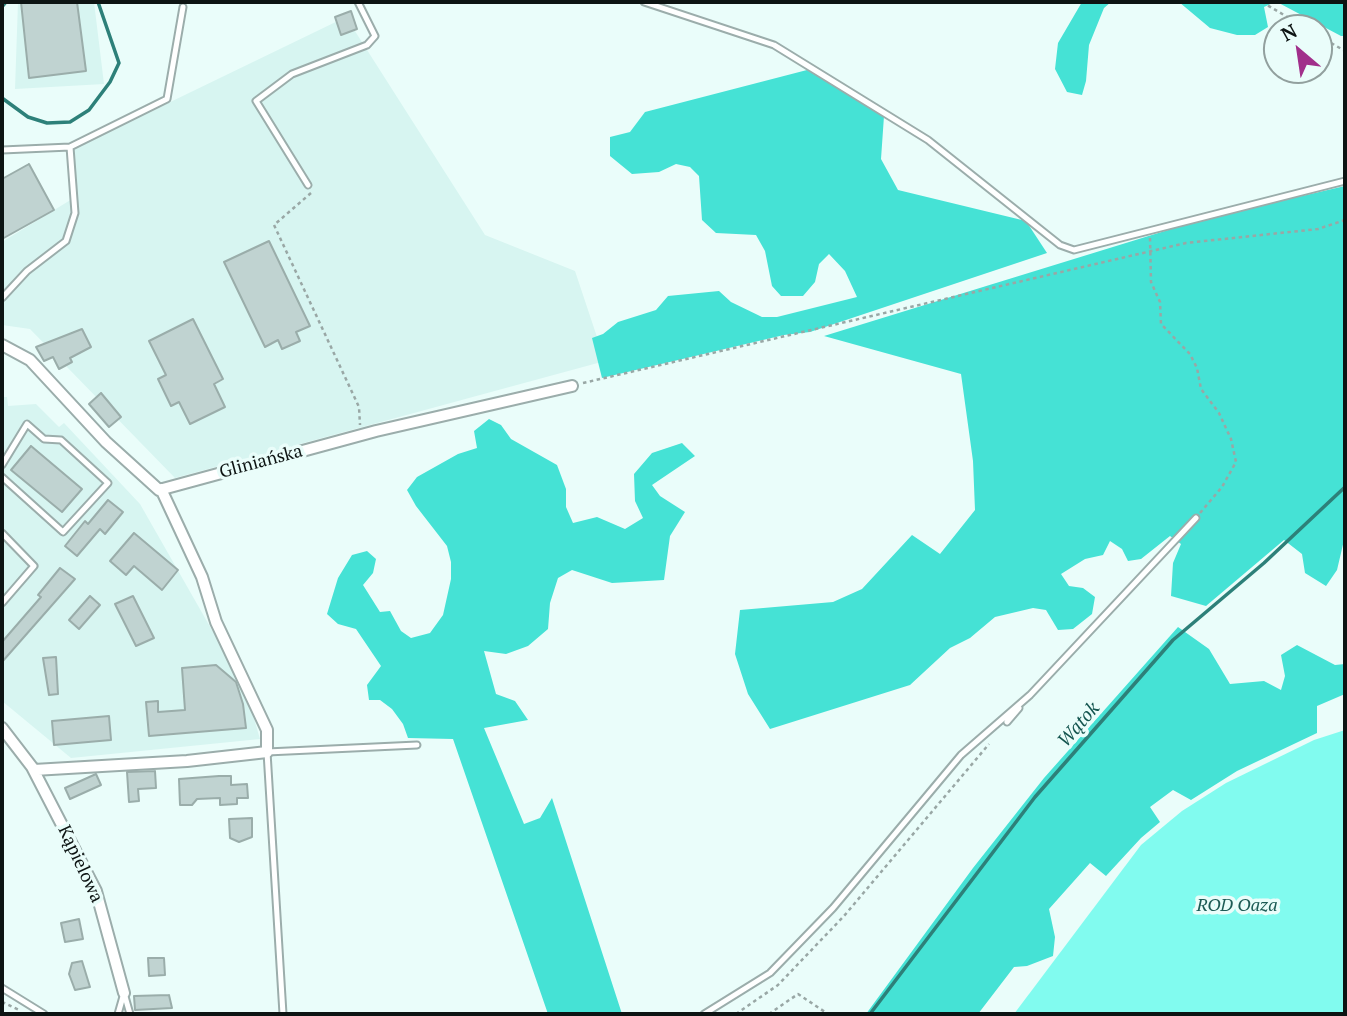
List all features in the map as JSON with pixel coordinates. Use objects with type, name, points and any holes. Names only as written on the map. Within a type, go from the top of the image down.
[{"type":"street","points":[[2,345],[30,360],[106,442],[161,489],[202,577],[216,622],[267,730],[267,752],[187,761],[34,771]]},
{"type":"street","name":"Gliniańska","points":[[161,489],[361,435],[572,386]]},
{"type":"street","name":"Kąpielowa","points":[[2,728],[34,771],[96,891],[124,993]]},
{"type":"lane","points":[[308,184],[256,102],[292,74],[367,46],[375,36],[358,2]]},
{"type":"lane","points":[[643,2],[774,45],[928,140],[1059,245],[1074,250],[1091,248],[1345,181]]},
{"type":"lane","points":[[2,150],[70,147],[167,99],[183,8]]},
{"type":"lane","points":[[2,298],[27,271],[66,241],[75,213],[70,147]]},
{"type":"lane","points":[[2,465],[27,424],[44,439],[61,440],[108,483],[63,532],[2,477]]},
{"type":"lane","points":[[2,492],[8,484]]},
{"type":"lane","points":[[704,1014],[770,973],[833,908],[961,755],[1008,718],[1196,519]]},
{"type":"lane","points":[[2,533],[34,566],[2,603]]},
{"type":"lane","points":[[283,1014],[267,752],[417,745]]},
{"type":"lane","points":[[2,988],[44,1014]]},
{"type":"lane","points":[[118,1014],[124,993]]},
{"type":"lane","name":"Kąpielowa","points":[[124,993],[130,1014]]},
{"type":"path","points":[[1262,2],[1282,14]]},
{"type":"path","points":[[308,184],[312,195],[274,225],[359,407],[361,435]]},
{"type":"path","points":[[572,386],[992,286],[1186,243],[1318,229],[1345,220]]},
{"type":"path","points":[[1150,231],[1151,282],[1160,302],[1161,324],[1190,354],[1197,368],[1201,389],[1219,413],[1231,439],[1236,462],[1222,487],[1196,519]]},
{"type":"path","points":[[736,1014],[778,985],[844,916],[990,742]]},
{"type":"path","points":[[769,1014],[798,994],[828,1014]]},
{"type":"path","points":[[2,1002],[28,1014]]},
{"type":"shaded area","points":[[18,2],[94,2],[104,84],[15,89]]},
{"type":"shaded area","points":[[1082,2],[1111,2],[1104,8],[1089,45],[1082,95],[1067,92],[1055,69],[1058,43]]},
{"type":"shaded area","points":[[1179,2],[1275,2],[1264,7],[1263,30],[1255,35],[1237,35],[1210,28]]},
{"type":"shaded area","points":[[1277,2],[1345,2],[1345,36],[1333,32],[1333,14],[1300,14]]},
{"type":"shaded area","points":[[346,17],[485,235],[575,271],[605,361],[175,478],[30,329],[2,325],[2,242],[77,196],[67,152]]},
{"type":"shaded area","points":[[807,70],[884,116],[881,159],[898,190],[1026,221],[1047,253],[810,332],[784,335],[602,378],[592,338],[603,334],[618,322],[656,310],[668,296],[719,291],[731,302],[762,317],[777,317],[857,297],[845,271],[829,254],[819,264],[815,282],[803,296],[781,296],[772,286],[765,251],[756,235],[716,233],[702,220],[699,176],[690,167],[676,164],[659,172],[632,174],[610,156],[610,137],[630,132],[645,112]]},
{"type":"shaded area","points":[[1345,186],[1345,536],[1337,570],[1326,586],[1305,573],[1302,554],[1284,540],[1206,606],[1171,596],[1173,563],[1181,544],[1170,536],[1141,559],[1128,561],[1122,549],[1110,541],[1103,555],[1085,559],[1061,574],[1069,586],[1083,588],[1095,597],[1092,614],[1073,629],[1058,630],[1046,610],[1033,608],[995,617],[970,638],[950,648],[910,685],[770,729],[748,694],[735,654],[740,610],[833,602],[862,589],[912,535],[940,554],[975,510],[973,461],[961,374],[824,336],[1207,218]]},
{"type":"shaded area","points":[[2,397],[7,397],[8,406],[36,404],[59,427],[64,423],[140,504],[245,688],[260,739],[71,758],[2,701]]},
{"type":"shaded area","points":[[489,419],[501,425],[511,439],[557,465],[566,489],[566,507],[573,523],[597,517],[625,529],[643,518],[635,501],[634,474],[652,453],[682,443],[695,456],[652,485],[660,496],[685,512],[670,536],[664,580],[612,583],[572,570],[558,578],[550,603],[548,629],[528,646],[506,654],[484,651],[496,694],[515,701],[528,720],[484,728],[524,824],[540,818],[552,798],[622,1014],[548,1014],[453,739],[408,738],[403,724],[392,709],[380,700],[369,700],[367,685],[381,666],[356,629],[338,624],[327,614],[338,578],[352,555],[367,551],[376,559],[373,573],[363,585],[380,612],[390,611],[401,631],[411,638],[430,633],[443,615],[451,579],[451,562],[447,546],[407,490],[417,477],[458,454],[477,448],[474,431]]},
{"type":"shaded area","points":[[1178,627],[1209,649],[1230,684],[1264,681],[1281,690],[1285,676],[1281,655],[1297,645],[1335,665],[1345,664],[1345,694],[1317,706],[1317,733],[1237,771],[1191,800],[1173,790],[1150,807],[1160,822],[1141,838],[1106,876],[1090,863],[1049,909],[1055,937],[1053,956],[1027,966],[1014,967],[978,1014],[866,1014],[973,868],[1044,778]]},
{"type":"green space","name":"ROD Oaza","points":[[1345,730],[1345,1014],[1014,1014],[1141,845],[1182,811],[1226,783],[1314,740]]},
{"type":"building","points":[[21,2],[77,2],[86,71],[29,78]]},
{"type":"building","points":[[351,11],[357,29],[341,35],[335,17]]},
{"type":"building","points":[[29,164],[54,210],[2,239],[2,179]]},
{"type":"building","points":[[269,241],[310,326],[296,332],[300,341],[282,349],[278,340],[265,347],[224,262]]},
{"type":"building","points":[[193,319],[223,379],[214,384],[225,407],[190,424],[179,402],[171,406],[158,379],[166,375],[149,341]]},
{"type":"building","points":[[82,329],[91,347],[70,358],[72,362],[59,369],[53,357],[44,361],[36,347]]},
{"type":"building","points":[[101,393],[121,417],[109,427],[89,404]]},
{"type":"building","points":[[31,446],[82,489],[62,512],[11,470]]},
{"type":"building","points":[[108,500],[123,512],[105,534],[100,529],[77,556],[65,546],[85,521],[88,524]]},
{"type":"building","points":[[134,533],[178,570],[162,590],[134,566],[126,575],[110,561]]},
{"type":"building","points":[[60,568],[75,579],[2,662],[2,642],[41,597],[38,595]]},
{"type":"building","points":[[90,596],[100,605],[79,629],[69,620]]},
{"type":"building","points":[[133,596],[154,638],[136,646],[115,604]]},
{"type":"building","points":[[56,657],[58,694],[49,695],[43,658]]},
{"type":"building","points":[[216,665],[236,682],[243,704],[246,728],[149,736],[146,702],[158,701],[158,712],[185,710],[182,668]]},
{"type":"building","points":[[109,716],[111,740],[54,745],[52,721]]},
{"type":"building","points":[[155,771],[156,788],[138,789],[139,801],[129,802],[127,772]]},
{"type":"building","points":[[96,774],[101,785],[70,799],[65,788]]},
{"type":"building","points":[[231,776],[231,785],[247,784],[248,798],[237,798],[237,804],[220,805],[220,798],[197,799],[192,805],[180,805],[179,779]]},
{"type":"building","points":[[252,818],[252,837],[239,842],[230,838],[229,819]]},
{"type":"building","points":[[79,919],[83,939],[65,942],[61,923]]},
{"type":"building","points":[[148,958],[164,958],[165,975],[149,976]]},
{"type":"building","points":[[82,961],[90,987],[75,990],[69,974],[72,963]]},
{"type":"building","points":[[169,995],[172,1008],[135,1010],[134,996]]},
{"type":"waterway","points":[[2,7],[6,2]]},
{"type":"waterway","points":[[2,98],[28,117],[47,123],[70,122],[89,110],[110,82],[119,63],[98,2]]},
{"type":"waterway","name":"Wątok","points":[[870,1014],[1035,797],[1173,640],[1264,563],[1345,487]]}]
